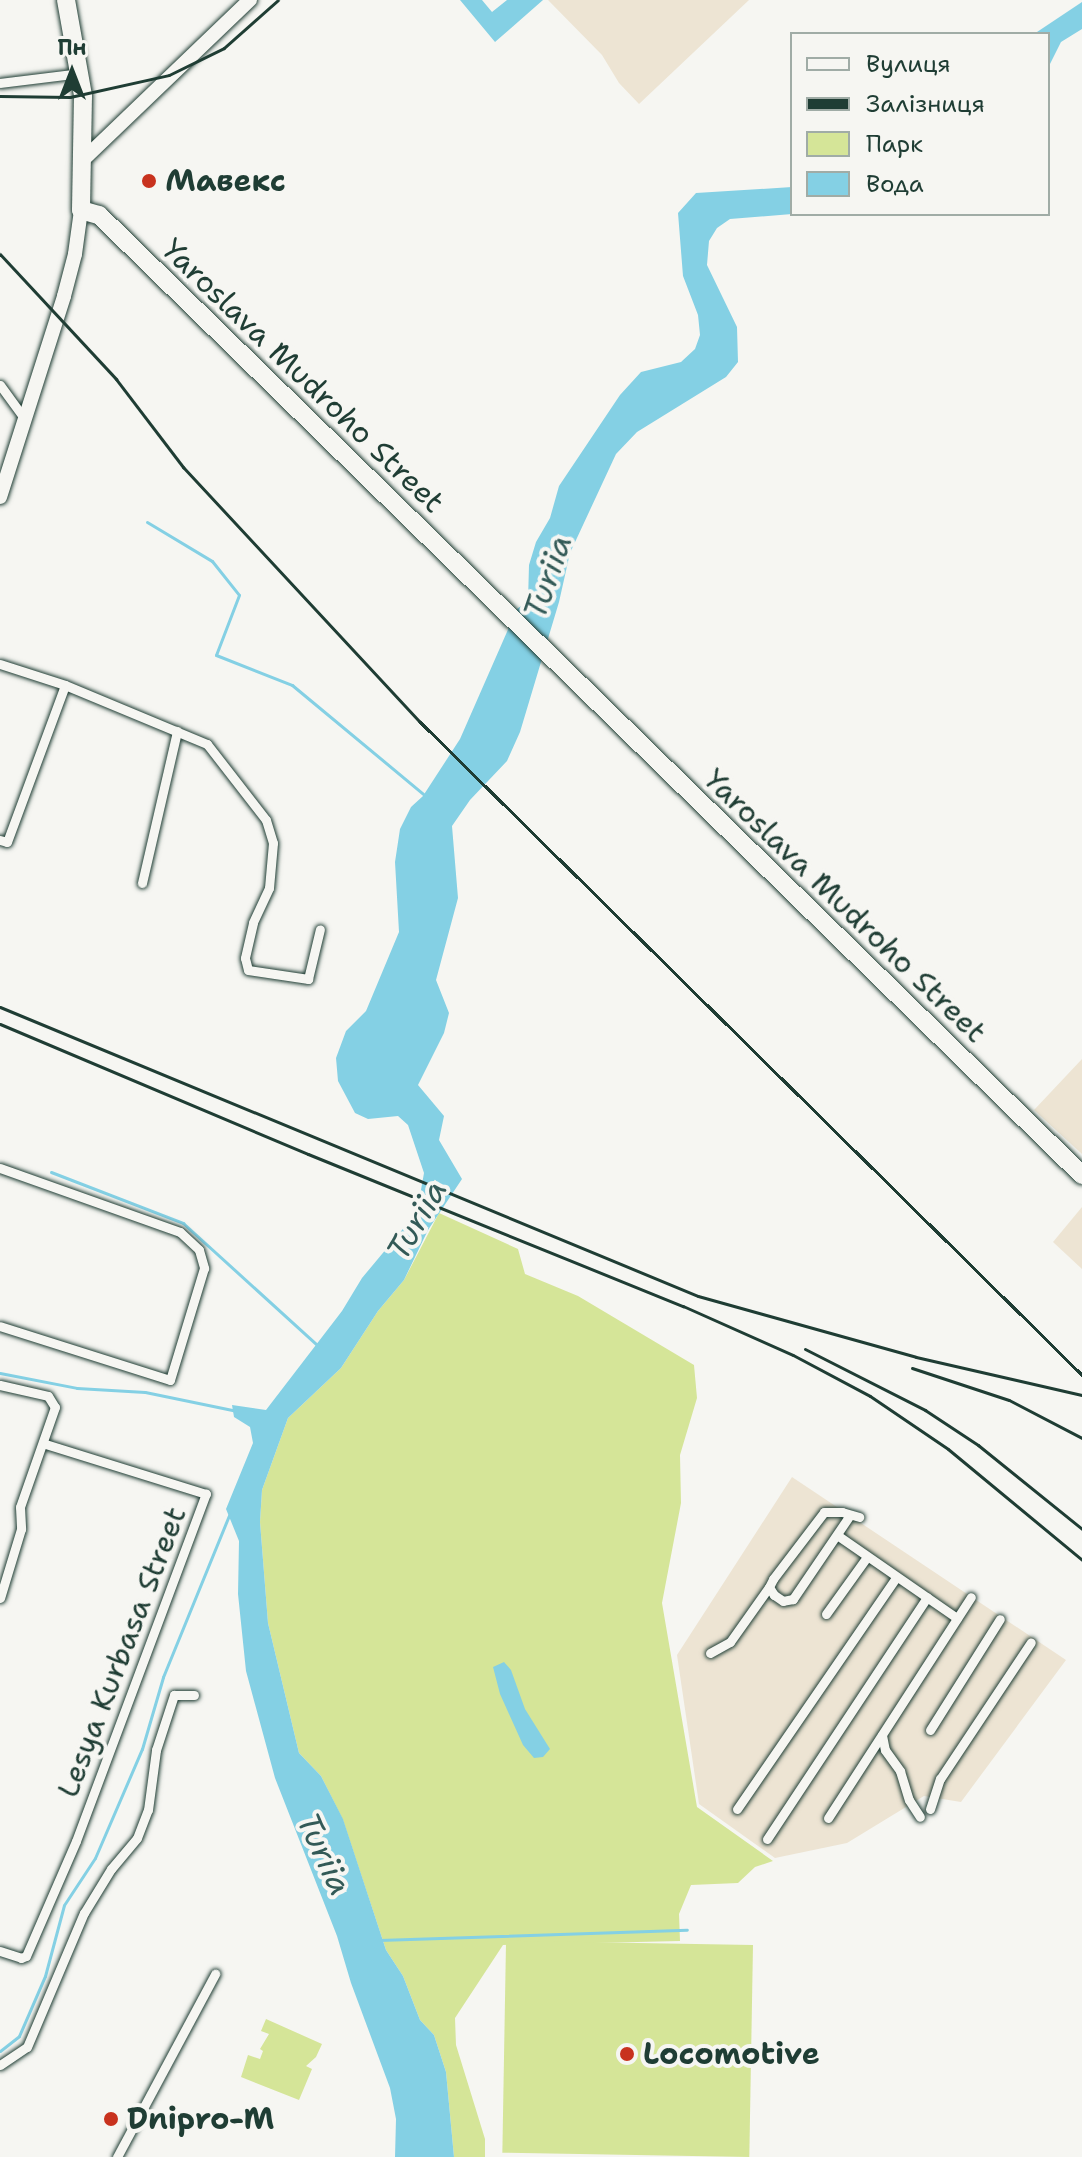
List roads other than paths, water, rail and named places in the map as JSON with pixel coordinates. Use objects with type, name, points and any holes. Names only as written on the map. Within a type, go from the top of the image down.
[{"type":"highway","points":[[66,0],[80,73],[84,159],[81,210]]},
{"type":"highway","name":"Yaroslava Mudroho Street","points":[[81,210],[99,215],[1082,1175]]},
{"type":"main road","points":[[84,159],[250,0]]},
{"type":"main road","points":[[0,497],[67,283],[81,210]]},
{"type":"street","points":[[0,83],[80,73]]},
{"type":"street","points":[[0,385],[24,418]]},
{"type":"street","points":[[0,664],[65,685],[207,744],[266,820],[271,835],[272,875],[248,940],[245,965],[248,970],[308,979],[320,929]]},
{"type":"street","points":[[0,840],[7,842],[65,685]]},
{"type":"street","points":[[142,883],[177,731]]},
{"type":"street","points":[[0,1168],[180,1232],[199,1250],[204,1268],[170,1380],[0,1326]]},
{"type":"street","points":[[0,1385],[48,1396],[55,1414],[20,1507],[21,1529],[0,1598]]},
{"type":"street","name":"Lesya Kurbasa Street","points":[[0,1951],[21,1958],[26,1956],[76,1841],[206,1494],[45,1444]]},
{"type":"street","points":[[710,1653],[730,1642],[769,1587],[824,1512],[855,1516],[837,1535],[793,1599],[783,1601],[769,1587]]},
{"type":"street","points":[[837,1535],[957,1618]]},
{"type":"street","points":[[826,1614],[867,1557]]},
{"type":"street","points":[[737,1809],[896,1578]]},
{"type":"street","points":[[767,1839],[927,1597]]},
{"type":"street","points":[[828,1818],[971,1597]]},
{"type":"street","points":[[930,1730],[1000,1619]]},
{"type":"street","points":[[930,1809],[940,1779],[1031,1642]]},
{"type":"street","points":[[0,2065],[27,2047],[96,1890],[137,1838],[148,1810],[156,1750],[174,1695],[194,1695]]},
{"type":"street","points":[[882,1735],[885,1750],[900,1771],[909,1800],[920,1817]]},
{"type":"street","points":[[117,2157],[215,1974]]},
{"type":"water","points":[[460,0],[482,0],[492,12],[507,0],[543,0],[495,42]]},
{"type":"water","points":[[1082,2],[1082,29],[1061,42],[1050,64],[1050,32],[1037,32]]},
{"type":"water","name":"Turiia","points":[[790,187],[790,214],[730,219],[717,228],[709,241],[707,265],[737,327],[738,362],[726,377],[637,432],[616,454],[570,553],[559,602],[520,732],[507,761],[470,800],[452,826],[458,898],[436,980],[449,1013],[444,1033],[418,1085],[444,1116],[439,1140],[462,1179],[428,1230],[404,1280],[378,1311],[341,1368],[288,1418],[262,1490],[260,1522],[268,1623],[299,1753],[321,1776],[343,1819],[386,1950],[403,1976],[420,2020],[434,2035],[446,2072],[454,2157],[395,2157],[396,2119],[390,2088],[337,1936],[275,1778],[246,1671],[238,1594],[239,1541],[226,1509],[253,1443],[250,1427],[234,1417],[232,1405],[266,1410],[342,1311],[362,1278],[417,1212],[424,1173],[408,1125],[398,1116],[368,1119],[355,1113],[338,1081],[336,1058],[346,1031],[366,1011],[399,932],[395,862],[400,829],[411,807],[423,796],[460,739],[517,609],[528,601],[529,565],[536,542],[550,518],[559,486],[620,395],[641,372],[681,362],[695,349],[700,335],[698,315],[683,276],[678,213],[696,193]]},
{"type":"water","points":[[504,1662],[511,1670],[525,1709],[550,1749],[543,1757],[534,1758],[523,1745],[500,1694],[493,1667]]},
{"type":"waterway","points":[[147,522],[212,561],[239,595],[216,655],[292,685],[427,797]]},
{"type":"waterway","points":[[51,1172],[183,1223],[318,1346]]},
{"type":"waterway","points":[[0,1373],[77,1388],[145,1392],[237,1411]]},
{"type":"waterway","points":[[0,2051],[19,2036],[45,1976],[64,1905],[95,1858],[142,1749],[163,1677],[229,1515]]},
{"type":"waterway","points":[[379,1940],[687,1930]]},
{"type":"railway","points":[[0,96],[70,97],[169,75],[224,48],[278,0]]},
{"type":"railway","points":[[0,254],[116,379],[183,467],[420,722],[1082,1375]]},
{"type":"railway","points":[[0,1007],[698,1296],[916,1357],[1082,1395]]},
{"type":"railway","points":[[0,1024],[308,1154],[683,1306],[793,1355],[870,1396],[948,1449],[1082,1560]]},
{"type":"railway","points":[[805,1349],[925,1410],[978,1445],[1082,1529]]},
{"type":"railway","points":[[912,1368],[1009,1400],[1082,1438]]},
{"type":"place","name":"Мавекс","points":[[149,181]]},
{"type":"place","name":"Locomotive","points":[[627,2054]]},
{"type":"place","name":"Dnipro-M","points":[[111,2119]]}]
